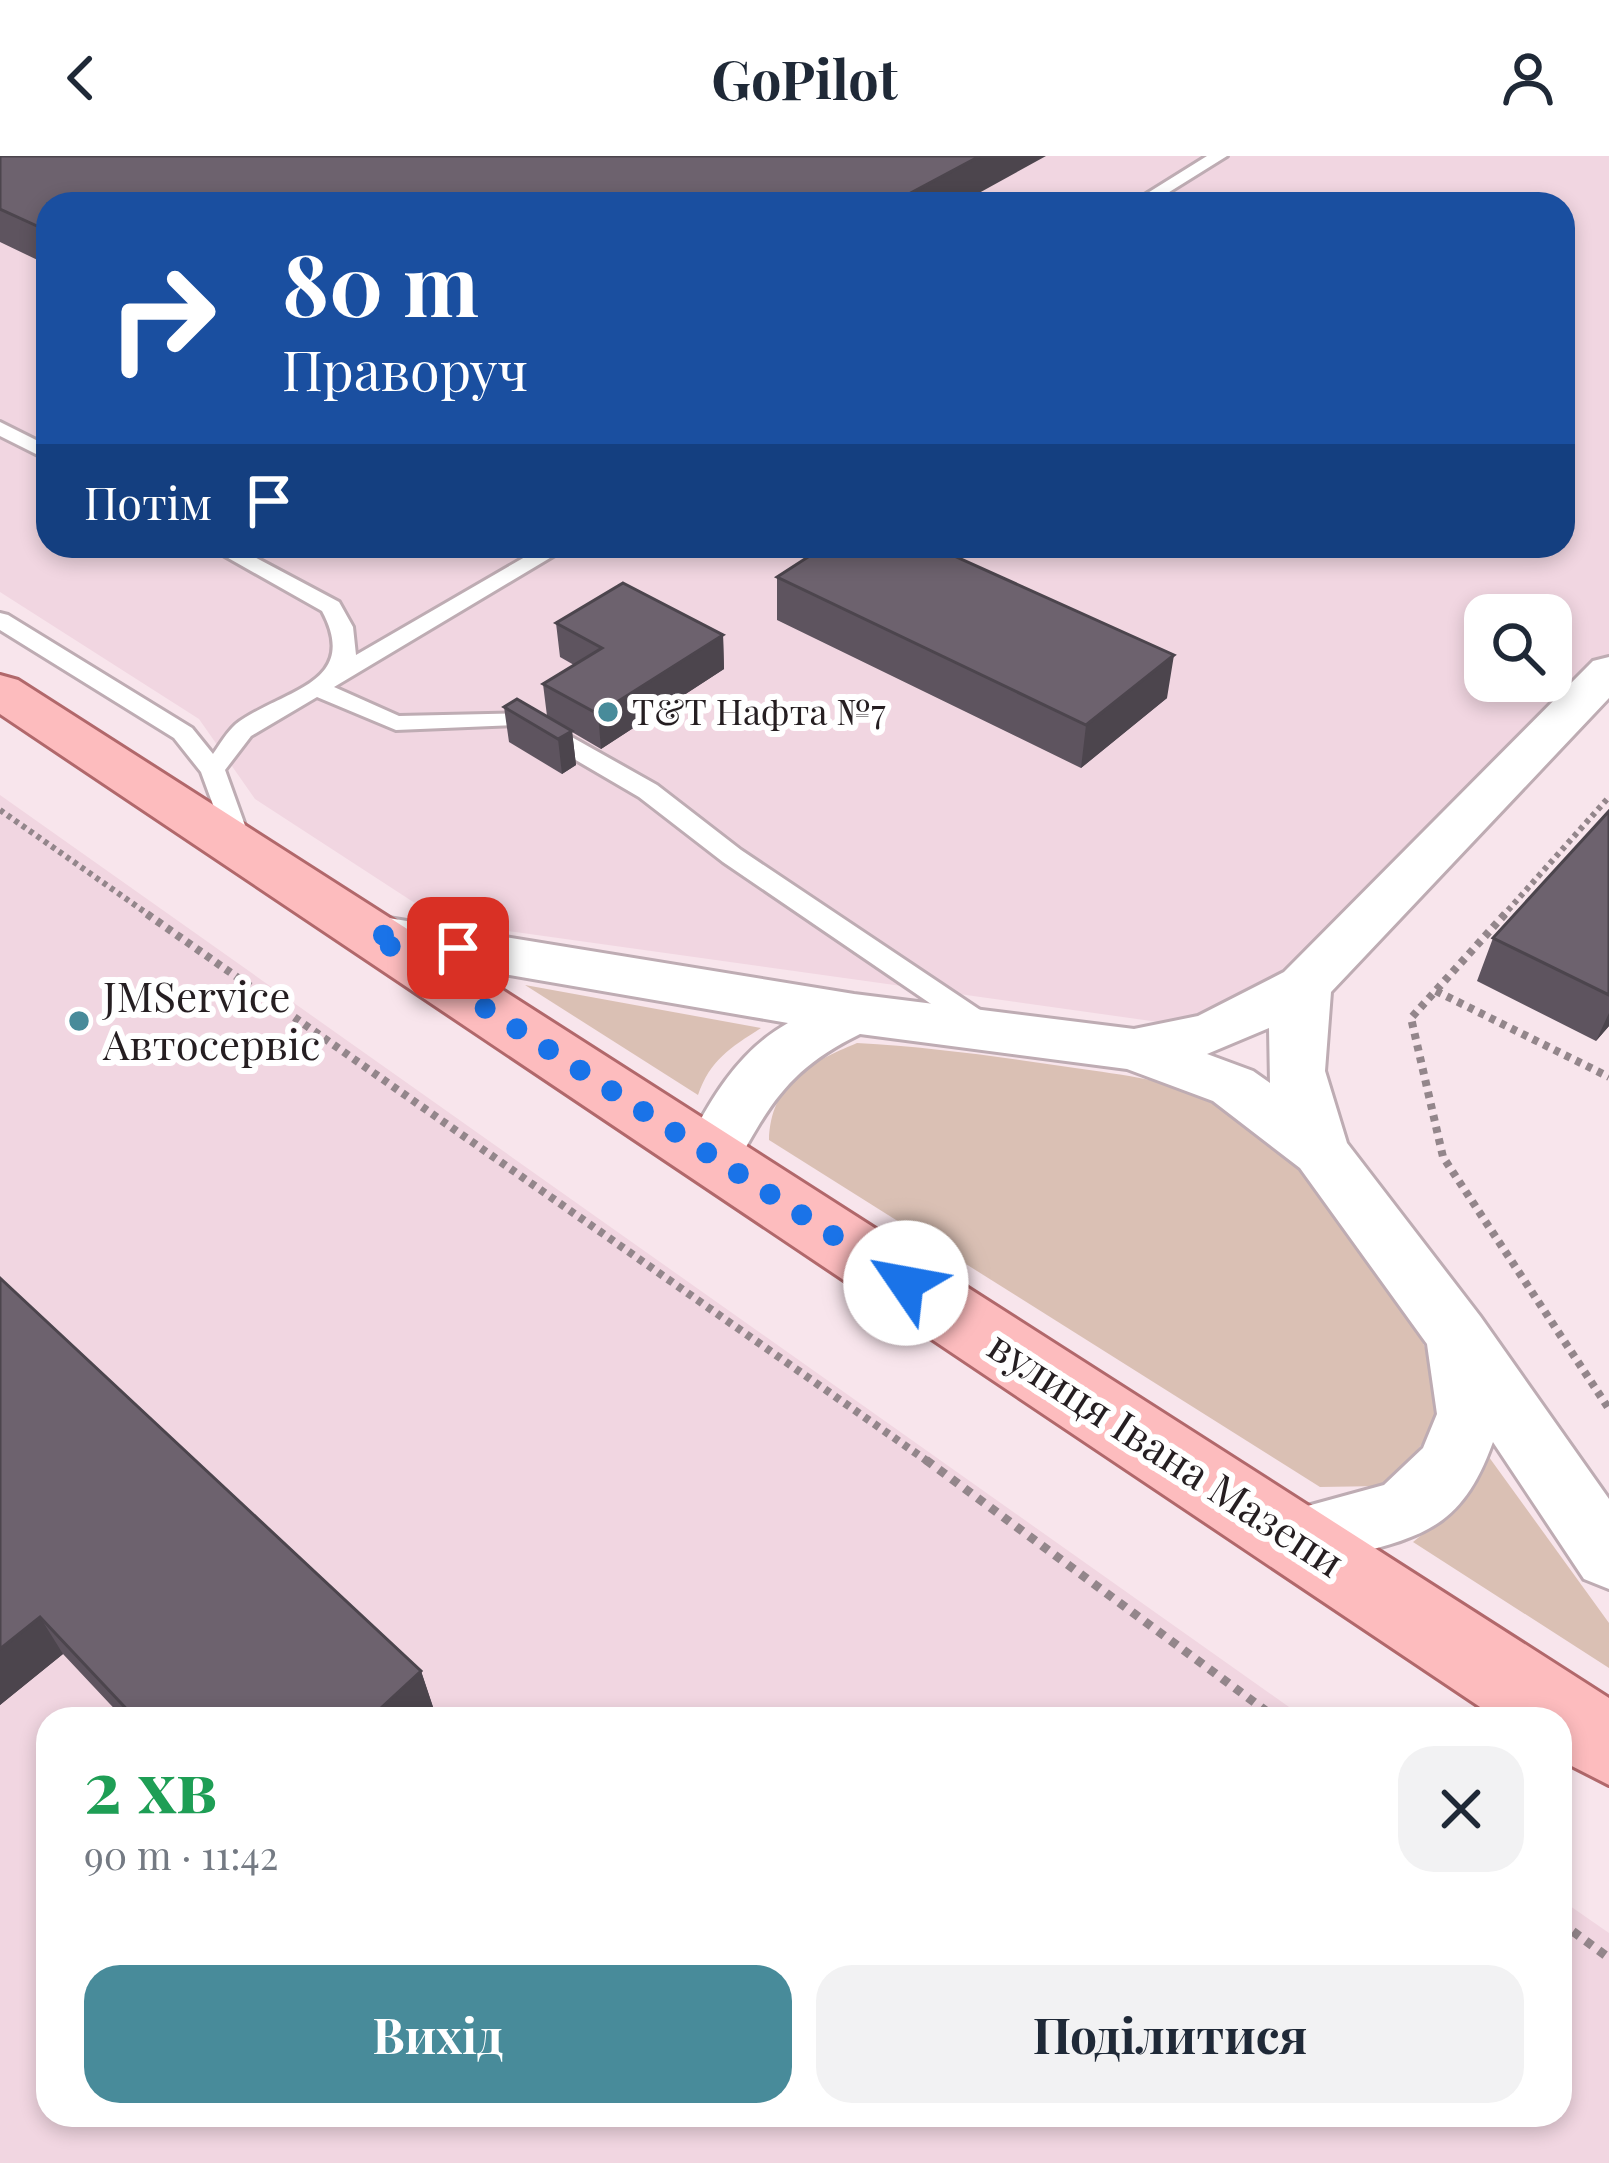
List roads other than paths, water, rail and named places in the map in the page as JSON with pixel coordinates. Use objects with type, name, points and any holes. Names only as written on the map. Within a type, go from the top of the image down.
[{"type":"main road","name":"вулиця Івана Мазепи","points":[[0,691],[1553,1707]]},
{"type":"main road","name":"вулиця Івана Мазепи","points":[[1572,1720],[1609,1744]]},
{"type":"street","points":[[1133,1049],[1212,1034],[1304,986],[1609,671]]},
{"type":"street","points":[[370,933],[854,1014],[1133,1049],[1232,1087],[1321,1152]]},
{"type":"street","points":[[1304,986],[1295,1027],[1294,1081],[1321,1152],[1457,1335],[1609,1557]]},
{"type":"street","points":[[711,1156],[765,1064],[806,1035],[854,1014]]},
{"type":"street","points":[[1296,1538],[1404,1511],[1450,1466],[1470,1414],[1457,1335]]},
{"type":"lane","points":[[1158,192],[1219,156]]},
{"type":"lane","points":[[0,428],[36,448]]},
{"type":"lane","points":[[240,558],[331,607],[342,628],[346,651],[326,682]]},
{"type":"lane","points":[[213,770],[242,731],[538,558]]},
{"type":"lane","points":[[0,620],[183,733],[213,770],[239,845]]},
{"type":"lane","points":[[326,682],[396,723],[521,718],[648,791],[732,856],[994,1033]]},
{"type":"lane","points":[[183,733],[242,731]]},
{"type":"place","name":"Т&Т Нафта №7","points":[[608,712]]},
{"type":"place","name":"JMService Автосервіс","points":[[79,1021]]}]
